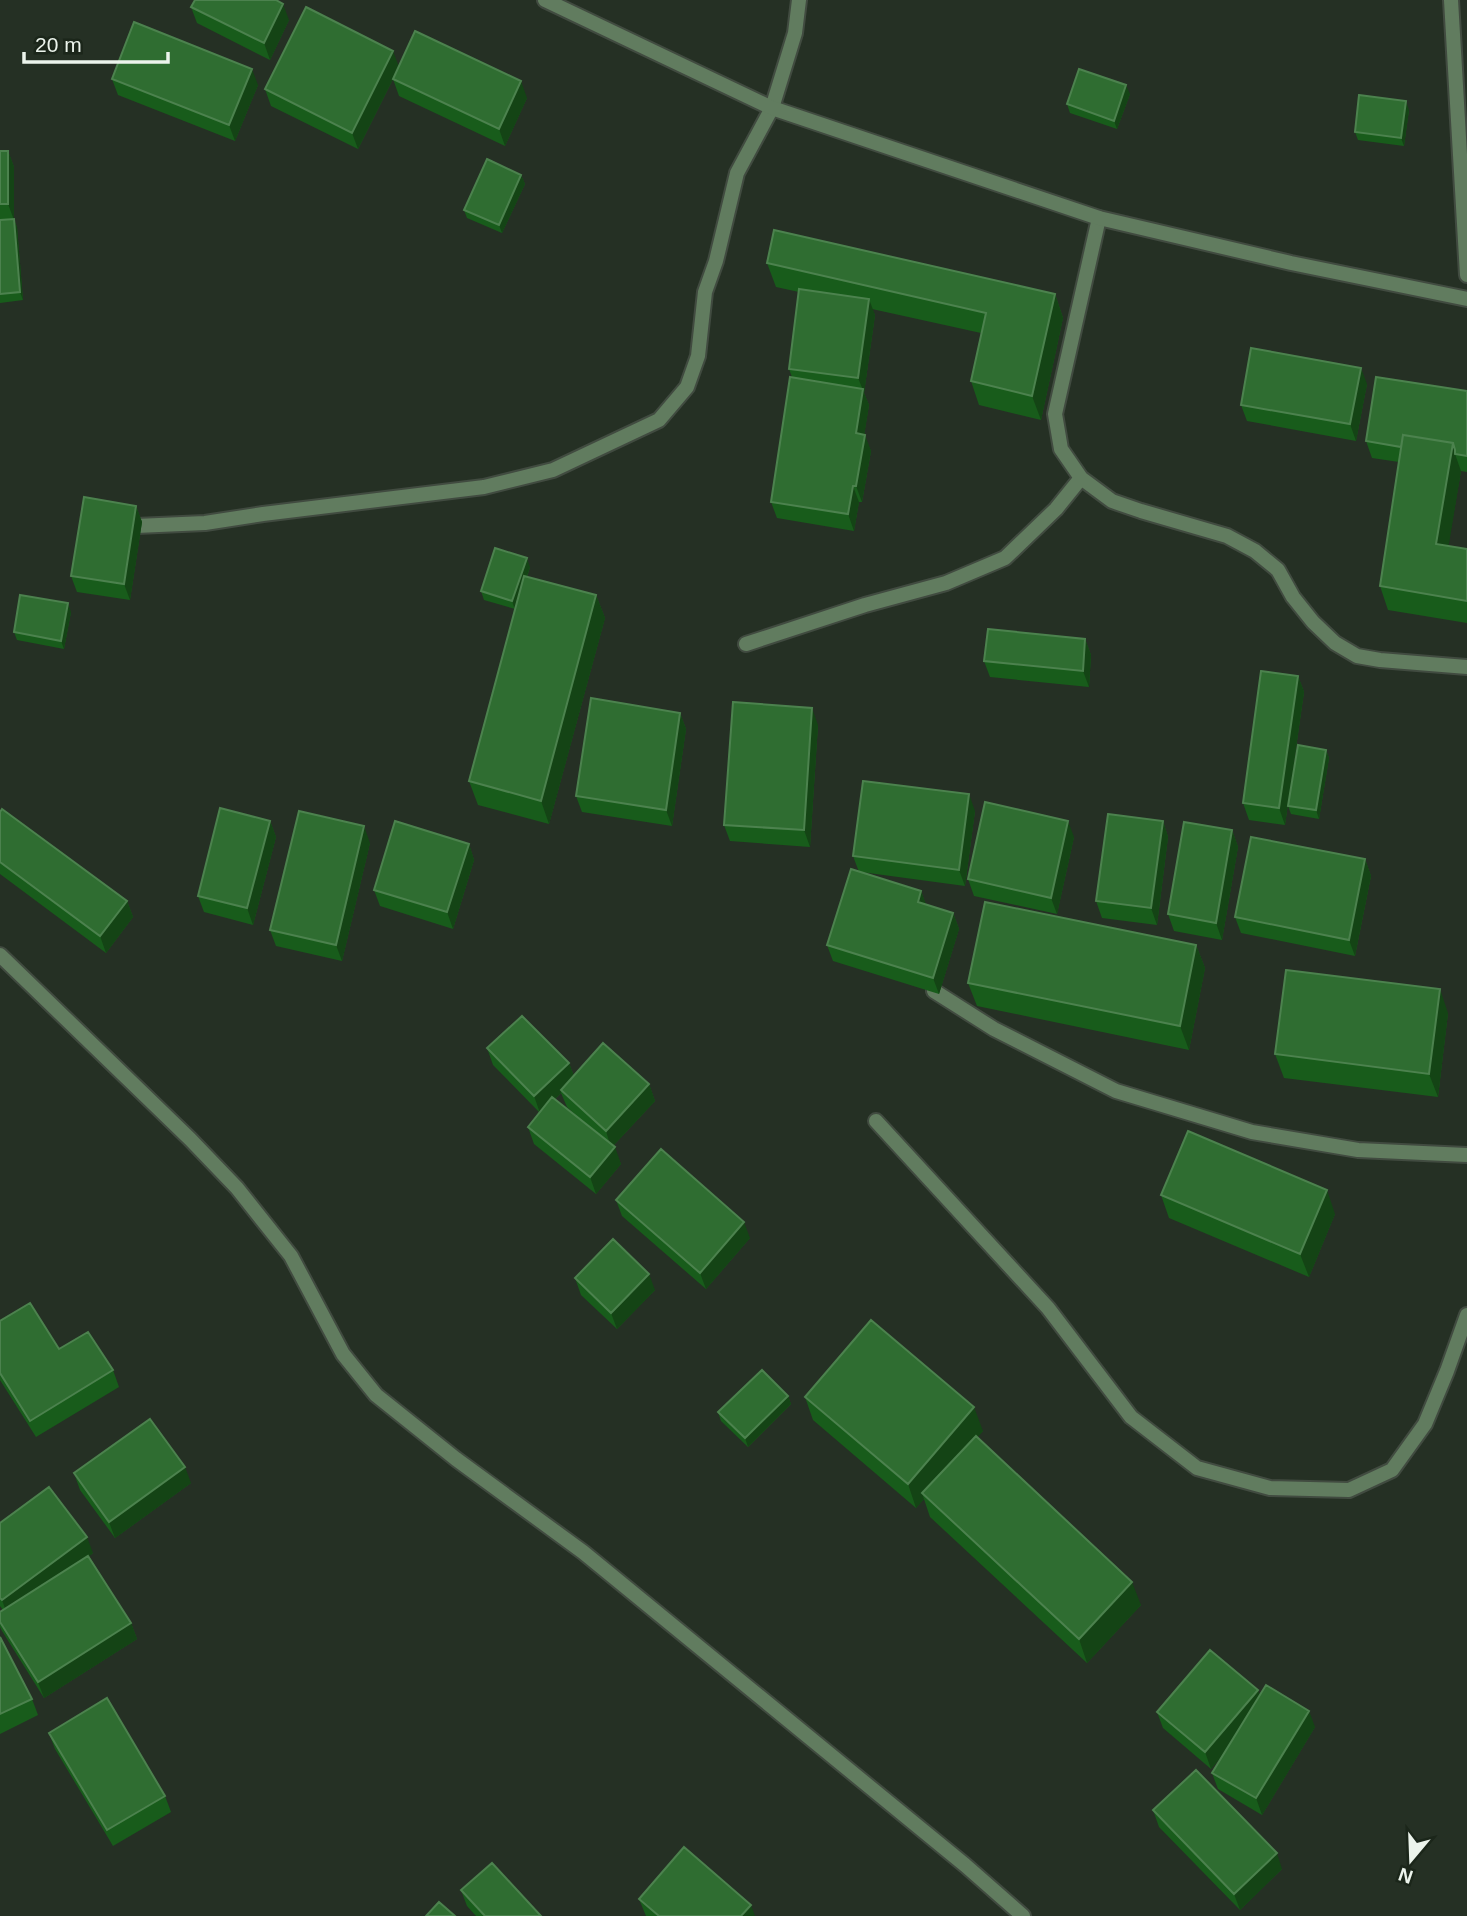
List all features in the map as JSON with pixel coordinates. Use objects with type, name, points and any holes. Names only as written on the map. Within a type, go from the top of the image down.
[{"type":"street","points":[[545,0],[772,108],[1099,218],[1291,263],[1467,299]]},
{"type":"street","points":[[136,526],[205,523],[484,487],[553,470],[659,420],[687,387],[698,356],[705,292],[716,261],[737,173],[772,108],[795,33],[799,0]]},
{"type":"street","points":[[1451,0],[1467,275]]},
{"type":"street","points":[[1099,218],[1055,414],[1061,449],[1081,478],[1112,501],[1227,536],[1255,551],[1278,570],[1293,597],[1312,622],[1335,643],[1357,656],[1467,667]]},
{"type":"street","points":[[746,644],[865,605],[946,583],[1005,558],[1056,509],[1081,478]]},
{"type":"street","points":[[0,955],[237,1188],[291,1256],[343,1354],[376,1395],[456,1459],[583,1552],[965,1865],[1019,1915]]},
{"type":"street","points":[[934,991],[995,1029],[1116,1091],[1251,1132],[1358,1150],[1467,1155]]},
{"type":"street","points":[[876,1121],[1048,1308],[1131,1417],[1197,1468],[1270,1488],[1349,1490],[1392,1470],[1425,1424],[1467,1315]]},
{"type":"building","points":[[195,0],[276,0],[283,4],[264,43],[191,7]]},
{"type":"building","points":[[306,7],[393,51],[352,133],[265,89]]},
{"type":"building","points":[[134,22],[252,69],[229,125],[112,79]]},
{"type":"building","points":[[415,31],[521,81],[499,129],[393,79]]},
{"type":"building","points":[[1079,69],[1126,85],[1114,121],[1067,104]]},
{"type":"building","points":[[1359,95],[1406,101],[1401,138],[1355,132]]},
{"type":"building","points":[[0,151],[8,151],[8,204],[0,204]]},
{"type":"building","points":[[487,159],[521,175],[499,225],[464,210]]},
{"type":"building","points":[[14,219],[20,292],[0,294],[0,220]]},
{"type":"building","points":[[774,230],[1055,294],[1032,396],[971,381],[986,313],[767,263]]},
{"type":"building","points":[[799,289],[869,299],[858,378],[789,369]]},
{"type":"building","points":[[1251,348],[1361,368],[1350,424],[1241,405]]},
{"type":"building","points":[[790,377],[863,389],[856,433],[865,435],[848,514],[771,502]]},
{"type":"building","points":[[1376,377],[1467,391],[1467,456],[1455,454],[1453,443],[1403,435],[1401,447],[1366,441]]},
{"type":"building","points":[[1403,435],[1453,443],[1436,544],[1467,549],[1467,601],[1380,586]]},
{"type":"building","points":[[84,497],[136,506],[124,584],[71,576]]},
{"type":"building","points":[[495,548],[527,558],[512,601],[481,591]]},
{"type":"building","points":[[524,576],[596,595],[541,801],[469,781]]},
{"type":"building","points":[[20,595],[68,603],[61,641],[14,632]]},
{"type":"building","points":[[988,629],[1085,639],[1083,671],[984,661]]},
{"type":"building","points":[[1261,671],[1298,676],[1279,808],[1243,803]]},
{"type":"building","points":[[591,698],[680,713],[666,810],[576,796]]},
{"type":"building","points":[[733,702],[812,708],[804,830],[724,825]]},
{"type":"building","points":[[1298,745],[1326,750],[1316,810],[1288,806]]},
{"type":"building","points":[[863,781],[969,794],[959,870],[853,856]]},
{"type":"building","points":[[985,802],[1068,821],[1051,898],[968,879]]},
{"type":"building","points":[[220,808],[270,821],[247,908],[198,896]]},
{"type":"building","points":[[2,809],[127,901],[100,936],[0,862]]},
{"type":"building","points":[[299,811],[364,826],[336,945],[270,930]]},
{"type":"building","points":[[1108,814],[1163,821],[1151,908],[1096,901]]},
{"type":"building","points":[[395,821],[469,844],[447,912],[374,890]]},
{"type":"building","points":[[1184,822],[1232,830],[1216,923],[1168,914]]},
{"type":"building","points":[[1251,837],[1365,859],[1349,940],[1235,917]]},
{"type":"building","points":[[851,869],[921,891],[918,902],[953,913],[933,978],[827,945]]},
{"type":"building","points":[[985,902],[1196,945],[1180,1026],[968,983]]},
{"type":"building","points":[[1286,970],[1440,989],[1429,1074],[1275,1054]]},
{"type":"building","points":[[522,1016],[569,1063],[534,1096],[487,1048]]},
{"type":"building","points":[[603,1043],[649,1084],[606,1131],[561,1090]]},
{"type":"building","points":[[552,1097],[615,1147],[590,1177],[528,1127]]},
{"type":"building","points":[[1188,1131],[1327,1190],[1300,1254],[1161,1195]]},
{"type":"building","points":[[661,1149],[744,1222],[700,1273],[616,1200]]},
{"type":"building","points":[[613,1239],[649,1274],[611,1313],[575,1278]]},
{"type":"building","points":[[30,1303],[59,1349],[88,1332],[113,1370],[30,1421],[0,1373],[0,1321]]},
{"type":"building","points":[[871,1320],[974,1407],[908,1484],[805,1397]]},
{"type":"building","points":[[762,1370],[788,1396],[745,1438],[718,1412]]},
{"type":"building","points":[[150,1419],[185,1467],[109,1522],[74,1473]]},
{"type":"building","points":[[976,1436],[1132,1582],[1079,1639],[922,1493]]},
{"type":"building","points":[[49,1487],[87,1537],[2,1600],[0,1523]]},
{"type":"building","points":[[88,1556],[131,1623],[38,1682],[0,1622],[0,1612]]},
{"type":"building","points":[[0,1637],[32,1699],[0,1714]]},
{"type":"building","points":[[1210,1650],[1258,1690],[1205,1752],[1157,1712]]},
{"type":"building","points":[[1266,1685],[1309,1711],[1256,1798],[1212,1773]]},
{"type":"building","points":[[107,1698],[165,1796],[107,1830],[49,1733]]},
{"type":"building","points":[[1196,1770],[1277,1853],[1234,1894],[1153,1810]]},
{"type":"building","points":[[684,1847],[751,1905],[741,1916],[659,1916],[639,1899]]},
{"type":"building","points":[[492,1863],[541,1916],[485,1916],[461,1890]]},
{"type":"building","points":[[439,1902],[455,1916],[426,1916]]}]
